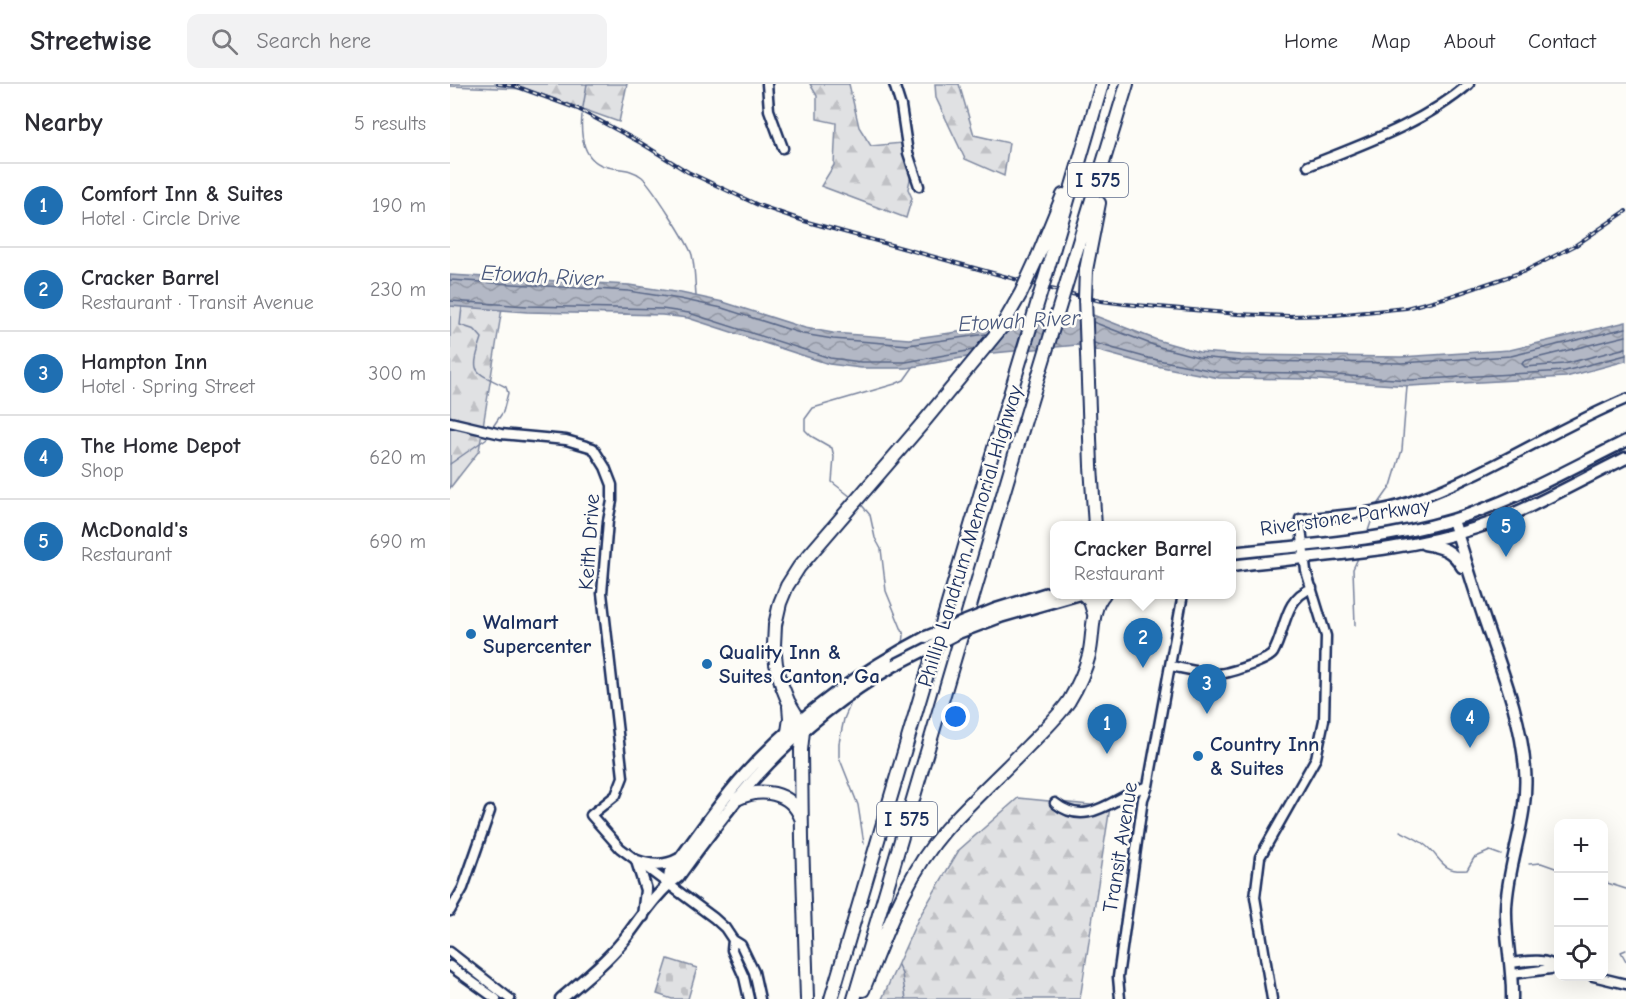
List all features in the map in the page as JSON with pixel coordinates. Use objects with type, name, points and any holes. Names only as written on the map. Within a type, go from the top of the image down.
[{"type":"highway","name":"Phillip Landrum Memorial Highway","points":[[831,999],[1102,84]]},
{"type":"highway","name":"Phillip Landrum Memorial Highway","points":[[854,999],[1020,437],[1128,84]]},
{"type":"highway","points":[[1095,521],[1085,306],[1086,270],[1095,216],[1128,84]]},
{"type":"highway","points":[[807,999],[801,726],[777,672],[774,635],[780,603],[799,567],[1001,328],[1022,293],[1087,135]]},
{"type":"highway","points":[[1087,599],[1094,614]]},
{"type":"highway","points":[[859,999],[901,897],[925,856],[948,827],[1056,717],[1071,696],[1086,664],[1092,639],[1094,614],[1101,599]]},
{"type":"highway","points":[[788,701],[790,718],[788,732]]},
{"type":"highway","points":[[737,799],[753,793],[774,793],[795,807],[802,822]]},
{"type":"main road","name":"Riverstone Parkway","points":[[1236,552],[1373,537],[1453,520],[1508,498],[1626,441]]},
{"type":"main road","name":"Riverstone Parkway","points":[[1236,566],[1375,551],[1457,533],[1513,513],[1626,458]]},
{"type":"main road","points":[[1453,520],[1516,716],[1525,769],[1524,817],[1506,907],[1512,999]]},
{"type":"main road","points":[[1418,543],[1440,546],[1449,551],[1456,557],[1473,585]]},
{"type":"main road","points":[[668,885],[670,872],[734,787],[788,732],[896,665],[998,613],[1050,593]]},
{"type":"main road","points":[[561,999],[608,957],[668,885],[678,877],[737,799],[801,726],[863,673],[899,651],[955,624],[1059,599]]},
{"type":"main road","points":[[637,861],[650,865],[663,865],[681,857]]},
{"type":"main road","points":[[637,861],[646,890],[643,916]]},
{"type":"street","points":[[767,84],[769,110],[783,148]]},
{"type":"street","points":[[894,84],[901,106],[908,153],[919,186]]},
{"type":"street","points":[[1308,166],[1427,114],[1453,98],[1469,84]]},
{"type":"street","points":[[1272,999],[1254,897],[1260,856],[1316,758],[1324,720],[1326,636],[1305,559],[1300,519],[1376,510],[1408,502],[1462,480],[1626,399]]},
{"type":"street","name":"Keith Drive","points":[[450,422],[501,434],[566,440],[592,448],[605,467],[612,485],[612,501],[608,521],[602,593],[623,777],[616,795],[591,815],[606,834],[637,861],[718,921],[733,940],[741,945],[751,964],[760,999]]},
{"type":"street","points":[[1171,666],[1221,673],[1268,658],[1274,651],[1288,611],[1298,596],[1312,588]]},
{"type":"street","name":"Transit Avenue","points":[[1120,999],[1118,977],[1143,799],[1148,786],[1182,599]]},
{"type":"street","points":[[1055,803],[1065,811],[1077,814],[1092,812],[1133,790],[1148,786]]},
{"type":"street","points":[[450,911],[466,880],[490,811]]},
{"type":"street","points":[[733,940],[732,950],[744,977],[749,999]]},
{"type":"street","points":[[450,952],[510,999]]},
{"type":"street","points":[[450,966],[495,999]]},
{"type":"street","points":[[1511,968],[1554,968]]},
{"type":"street","points":[[1608,980],[1626,984]]},
{"type":"green space","points":[[450,84],[627,84],[619,122],[526,89],[450,86]]},
{"type":"green space","points":[[810,84],[849,84],[859,127],[871,146],[902,143],[911,175],[908,189],[912,198],[906,218],[821,186],[834,165],[836,123],[817,119],[817,96]]},
{"type":"green space","points":[[935,84],[959,84],[974,135],[1009,143],[1004,176],[965,159],[936,98]]},
{"type":"green space","points":[[450,297],[503,302],[479,451],[450,488]]},
{"type":"green space","points":[[1018,798],[1110,807],[1080,999],[882,999],[918,919],[959,850]]},
{"type":"green space","points":[[668,959],[697,968],[688,999],[672,999],[657,994]]},
{"type":"water","name":"Etowah River","points":[[450,275],[629,285],[723,302],[805,328],[833,333],[909,339],[1088,313],[1157,340],[1199,352],[1241,355],[1401,357],[1510,350],[1626,322],[1626,361],[1566,377],[1410,386],[1304,379],[1219,378],[1146,364],[1077,345],[983,354],[907,368],[861,368],[829,364],[688,318],[662,315],[527,312],[450,306]]},
{"type":"waterway","points":[[583,107],[587,84]]},
{"type":"waterway","points":[[582,115],[583,139],[588,154],[593,160],[608,167],[638,174],[669,214],[692,255],[696,296]]},
{"type":"waterway","points":[[462,307],[460,325],[475,330],[482,338],[476,359],[477,370],[506,387],[508,393],[503,412],[492,428]]},
{"type":"waterway","points":[[851,497],[832,482],[834,457],[832,448],[805,430],[805,419],[813,408],[904,380],[914,366]]},
{"type":"waterway","points":[[1377,506],[1391,486],[1402,450],[1407,386]]},
{"type":"waterway","points":[[450,464],[490,436]]},
{"type":"waterway","points":[[860,503],[870,515],[875,538],[881,549],[886,591],[904,635],[903,644]]},
{"type":"waterway","points":[[1367,534],[1374,513]]},
{"type":"waterway","points":[[1355,625],[1353,569],[1359,556]]},
{"type":"waterway","points":[[877,683],[895,673],[896,669]]},
{"type":"waterway","points":[[853,698],[844,719],[839,743],[839,757],[858,805],[864,844]]},
{"type":"waterway","points":[[1400,831],[1422,843],[1443,864],[1452,869],[1467,870],[1474,858],[1490,851],[1501,855]]},
{"type":"waterway","points":[[1529,864],[1541,863],[1554,868]]},
{"type":"waterway","points":[[1608,883],[1626,889]]},
{"type":"waterway","points":[[1626,950],[1621,952],[1626,961]]},
{"type":"waterway","points":[[898,965],[902,974],[906,999]]},
{"type":"railway","points":[[498,84],[515,86],[578,109],[641,143],[688,172],[758,205],[804,221],[1051,289],[1101,301],[1125,304],[1288,316],[1335,315],[1406,308],[1448,297],[1525,271],[1576,245],[1626,211]]},
{"type":"place","name":"McDonald's","points":[[1506,557]]},
{"type":"place","name":"Walmart Supercenter","points":[[471,634]]},
{"type":"place","name":"Quality Inn & Suites Canton, Ga","points":[[707,664]]},
{"type":"place","name":"Cracker Barrel","points":[[1143,668]]},
{"type":"place","name":"Hampton Inn","points":[[1207,714]]},
{"type":"place","name":"The Home Depot","points":[[1470,748]]},
{"type":"place","name":"Comfort Inn & Suites","points":[[1107,754]]},
{"type":"place","name":"Country Inn & Suites","points":[[1198,756]]}]
